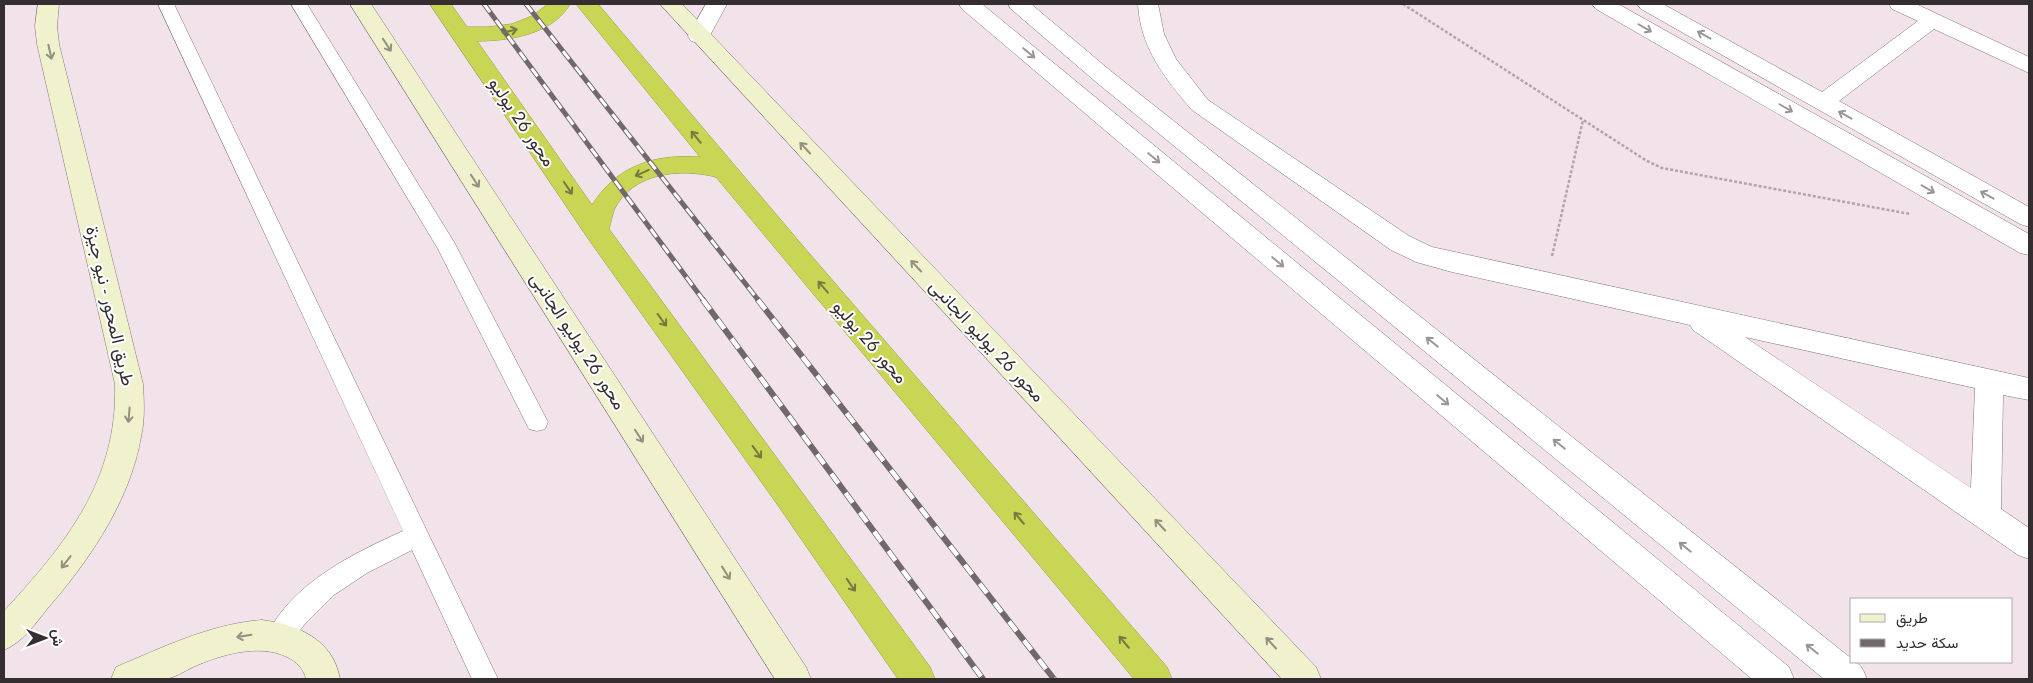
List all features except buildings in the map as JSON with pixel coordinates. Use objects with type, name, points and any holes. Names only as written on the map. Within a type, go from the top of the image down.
[{"type":"highway","name":"محور 26 يوليو","points":[[441,4],[596,230],[788,494],[918,679]]},
{"type":"highway","points":[[462,32],[491,34],[522,28],[548,15],[560,4]]},
{"type":"highway","name":"محور 26 يوليو","points":[[587,4],[723,170],[913,391],[1156,679]]},
{"type":"highway","points":[[596,230],[598,217],[608,198],[626,182],[640,173],[657,167],[692,163],[708,165],[723,170]]},
{"type":"main road","name":"طريق المحور - نيو جيزة","points":[[4,634],[41,594],[66,562],[95,516],[114,480],[125,445],[130,413],[129,384],[48,44],[46,26],[48,4]]},
{"type":"main road","name":"محور 26 يوليو الجانبى","points":[[360,4],[794,679]]},
{"type":"main road","name":"محور 26 يوليو الجانبى","points":[[670,4],[1304,679]]},
{"type":"main road","points":[[128,679],[230,638],[255,634],[280,636],[295,642],[311,653],[321,669],[324,679]]},
{"type":"street","points":[[699,36],[716,4]]},
{"type":"street","points":[[975,9],[1004,4]]},
{"type":"street","points":[[1018,4],[1104,77],[1850,679]]},
{"type":"street","points":[[1148,4],[1149,23],[1159,50],[1176,78],[1200,105],[1400,243],[1425,255],[2029,389]]},
{"type":"street","points":[[1603,4],[2029,246]]},
{"type":"street","points":[[1648,4],[2029,218]]},
{"type":"street","points":[[1899,4],[2029,66]]},
{"type":"street","points":[[975,9],[1777,679]]},
{"type":"street","points":[[1822,102],[1933,20]]},
{"type":"street","points":[[1691,315],[2029,546]]},
{"type":"street","points":[[1985,515],[1989,380]]},
{"type":"lane","points":[[166,4],[485,679]]},
{"type":"lane","points":[[299,4],[447,247],[537,422]]},
{"type":"lane","points":[[280,636],[295,615],[314,595],[335,578],[358,564],[418,535]]},
{"type":"path","points":[[1403,4],[1647,161],[1662,168],[1914,214]]},
{"type":"path","points":[[1546,283],[1583,120]]},
{"type":"railway","points":[[484,4],[704,301]]},
{"type":"railway","points":[[526,4],[759,301]]},
{"type":"railway","points":[[703,300],[983,679]]},
{"type":"railway","points":[[758,300],[1054,679]]}]
